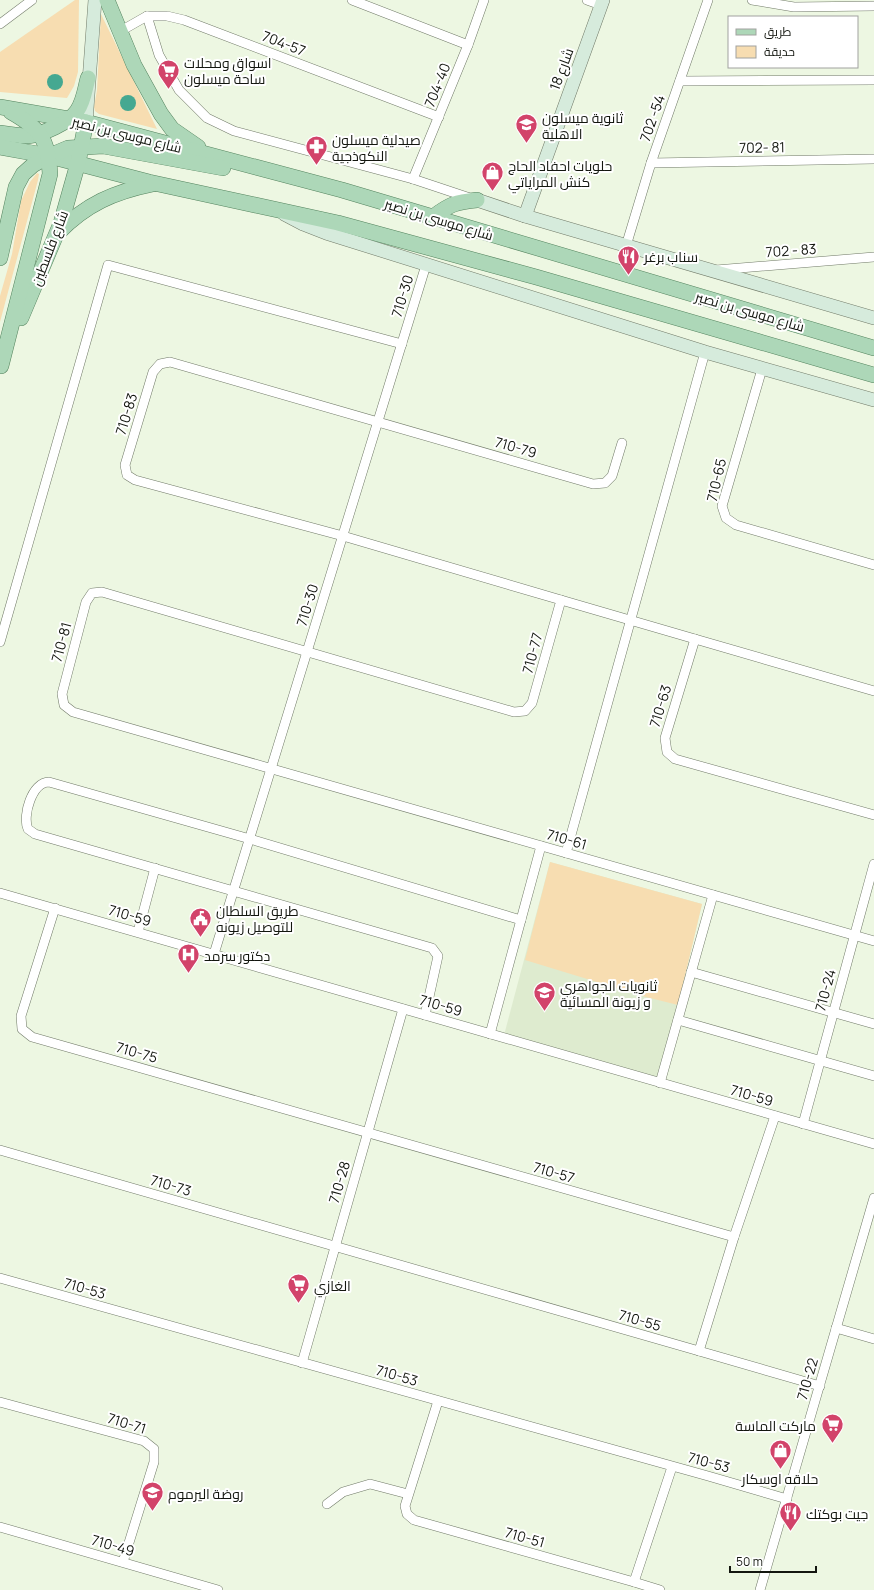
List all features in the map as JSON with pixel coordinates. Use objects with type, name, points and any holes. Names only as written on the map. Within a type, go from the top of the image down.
[{"type":"main road","points":[[107,0],[134,65],[161,114],[176,133],[210,156]]},
{"type":"main road","points":[[0,133],[27,136],[41,134],[74,116],[78,109],[88,78]]},
{"type":"main road","points":[[0,368],[50,174],[49,156],[41,134],[23,119],[1,108]]},
{"type":"main road","name":"شارع موسى بن نصير","points":[[1,108],[86,122],[342,190],[874,348]]},
{"type":"main road","name":"شارع فلسطين","points":[[0,368],[61,223],[78,163],[86,122]]},
{"type":"main road","points":[[0,258],[16,187],[23,174],[33,165],[68,148],[103,146],[342,190]]},
{"type":"main road","name":"شارع موسى بن نصير","points":[[0,147],[49,156],[156,184],[338,223],[536,276],[874,375]]},
{"type":"main road","points":[[55,236],[80,212],[101,200],[125,191],[156,184]]},
{"type":"main road","points":[[433,217],[457,202],[477,200]]},
{"type":"main road","points":[[0,226],[4,243]]},
{"type":"street","points":[[0,24],[32,0]]},
{"type":"street","points":[[86,122],[88,78],[95,0]]},
{"type":"street","points":[[352,0],[468,44]]},
{"type":"street","name":"704-40","points":[[413,179],[468,44],[484,0]]},
{"type":"street","points":[[587,0],[602,3]]},
{"type":"street","name":"702 -54","points":[[626,246],[651,163],[708,0]]},
{"type":"street","points":[[752,0],[874,6]]},
{"type":"street","name":"شارع 18","points":[[525,216],[602,3]]},
{"type":"street","points":[[147,16],[159,55],[179,90],[207,118],[234,131],[413,179],[525,216],[874,318]]},
{"type":"street","name":"704-57","points":[[119,32],[147,16],[167,16],[184,20],[438,117]]},
{"type":"street","points":[[680,81],[874,80]]},
{"type":"street","name":"702- 81","points":[[651,163],[874,158]]},
{"type":"street","points":[[275,209],[303,224],[326,233],[426,265],[705,352],[874,400]]},
{"type":"street","name":"702 - 83","points":[[711,270],[874,257]]},
{"type":"street","points":[[0,642],[108,265],[402,344]]},
{"type":"street","name":"710-30","points":[[214,954],[426,265]]},
{"type":"street","points":[[566,853],[705,352]]},
{"type":"street","name":"710-83","points":[[343,536],[135,480],[127,475],[125,465],[153,372],[160,364],[170,362],[378,421]]},
{"type":"street","name":"710-65","points":[[762,369],[722,506],[726,518],[736,525],[874,565]]},
{"type":"street","name":"710-79","points":[[378,421],[593,484],[605,483],[612,476],[622,443]]},
{"type":"street","points":[[343,536],[874,691]]},
{"type":"street","name":"710-81","points":[[272,768],[73,712],[64,705],[62,694],[86,602],[92,594],[102,592],[307,652]]},
{"type":"street","name":"710-77","points":[[307,652],[514,712],[525,711],[532,703],[561,600]]},
{"type":"street","name":"710-63","points":[[695,639],[665,738],[667,752],[675,759],[874,815]]},
{"type":"street","name":"710-61","points":[[272,768],[874,941]]},
{"type":"street","points":[[425,1015],[438,956],[432,948],[35,834],[28,829],[25,819],[26,809],[32,796],[42,784],[49,782],[250,839],[521,920]]},
{"type":"street","points":[[490,1034],[541,846]]},
{"type":"street","name":"710-24","points":[[803,1124],[874,864]]},
{"type":"street","points":[[138,932],[155,868]]},
{"type":"street","name":"710-59","points":[[0,892],[874,1144]]},
{"type":"street","points":[[660,1083],[712,895]]},
{"type":"street","name":"710-75","points":[[55,908],[21,1016],[22,1029],[32,1037],[368,1133]]},
{"type":"street","points":[[691,972],[874,1024]]},
{"type":"street","name":"710-28","points":[[302,1363],[403,1009]]},
{"type":"street","points":[[678,1020],[874,1076]]},
{"type":"street","points":[[699,1351],[734,1237],[775,1116]]},
{"type":"street","name":"710-57","points":[[368,1133],[734,1237]]},
{"type":"street","name":"710-73","points":[[0,1150],[335,1247]]},
{"type":"street","name":"710-22","points":[[760,1590],[874,1198]]},
{"type":"street","name":"710-55","points":[[335,1247],[820,1386]]},
{"type":"street","name":"710-53","points":[[0,1278],[787,1499]]},
{"type":"street","points":[[836,1328],[874,1339]]},
{"type":"street","name":"710-71","points":[[0,1402],[144,1441],[154,1449],[154,1462],[123,1562]]},
{"type":"street","name":"710-51","points":[[438,1402],[405,1506],[407,1514],[414,1520],[660,1590]]},
{"type":"street","points":[[634,1582],[672,1467]]},
{"type":"street","points":[[327,1504],[343,1492],[370,1484],[408,1494]]},
{"type":"street","name":"710-49","points":[[0,1527],[218,1590]]},
{"type":"shaded area","points":[[550,862],[702,904],[661,1078],[503,1039]]},
{"type":"green space","points":[[75,0],[79,0],[78,72],[74,86],[67,98],[0,92],[0,52]]},
{"type":"green space","points":[[101,14],[157,129],[99,114],[95,111],[94,107],[97,90]]},
{"type":"green space","points":[[37,173],[39,174],[38,180],[0,322],[0,296],[12,254],[21,201],[30,182]]},
{"type":"green space","points":[[550,862],[702,904],[678,1005],[646,997],[525,960]]},
{"type":"water","points":[[52,74],[58,74],[63,79],[61,88],[58,90],[52,90],[47,85],[47,79]]},
{"type":"water","points":[[125,95],[131,95],[136,100],[134,109],[131,111],[125,111],[120,106],[120,100]]},
{"type":"place","name":"اسواق ومحلات ساحة ميسلون","points":[[168,90]]},
{"type":"place","name":"ثانوية ميسلون الاهلية","points":[[527,144]]},
{"type":"place","name":"صيدلية ميسلون النكوذجية","points":[[316,166]]},
{"type":"place","name":"حلويات احفاد الحاج كنش المراياتي","points":[[492,192]]},
{"type":"place","name":"سناب برغر","points":[[629,276]]},
{"type":"place","name":"طريق السلطان للتوصيل زيونه","points":[[200,938]]},
{"type":"place","name":"دكتور سرمد","points":[[189,974]]},
{"type":"place","name":"ثانويات الجواهري و زيونة المسائية","points":[[544,1012]]},
{"type":"place","name":"الغازي","points":[[299,1304]]},
{"type":"place","name":"ماركت الماسة","points":[[832,1444]]},
{"type":"place","name":"حلاقه اوسكار","points":[[780,1470]]},
{"type":"place","name":"روضة اليرموم","points":[[153,1512]]},
{"type":"place","name":"جيت بوكتك","points":[[791,1532]]}]
